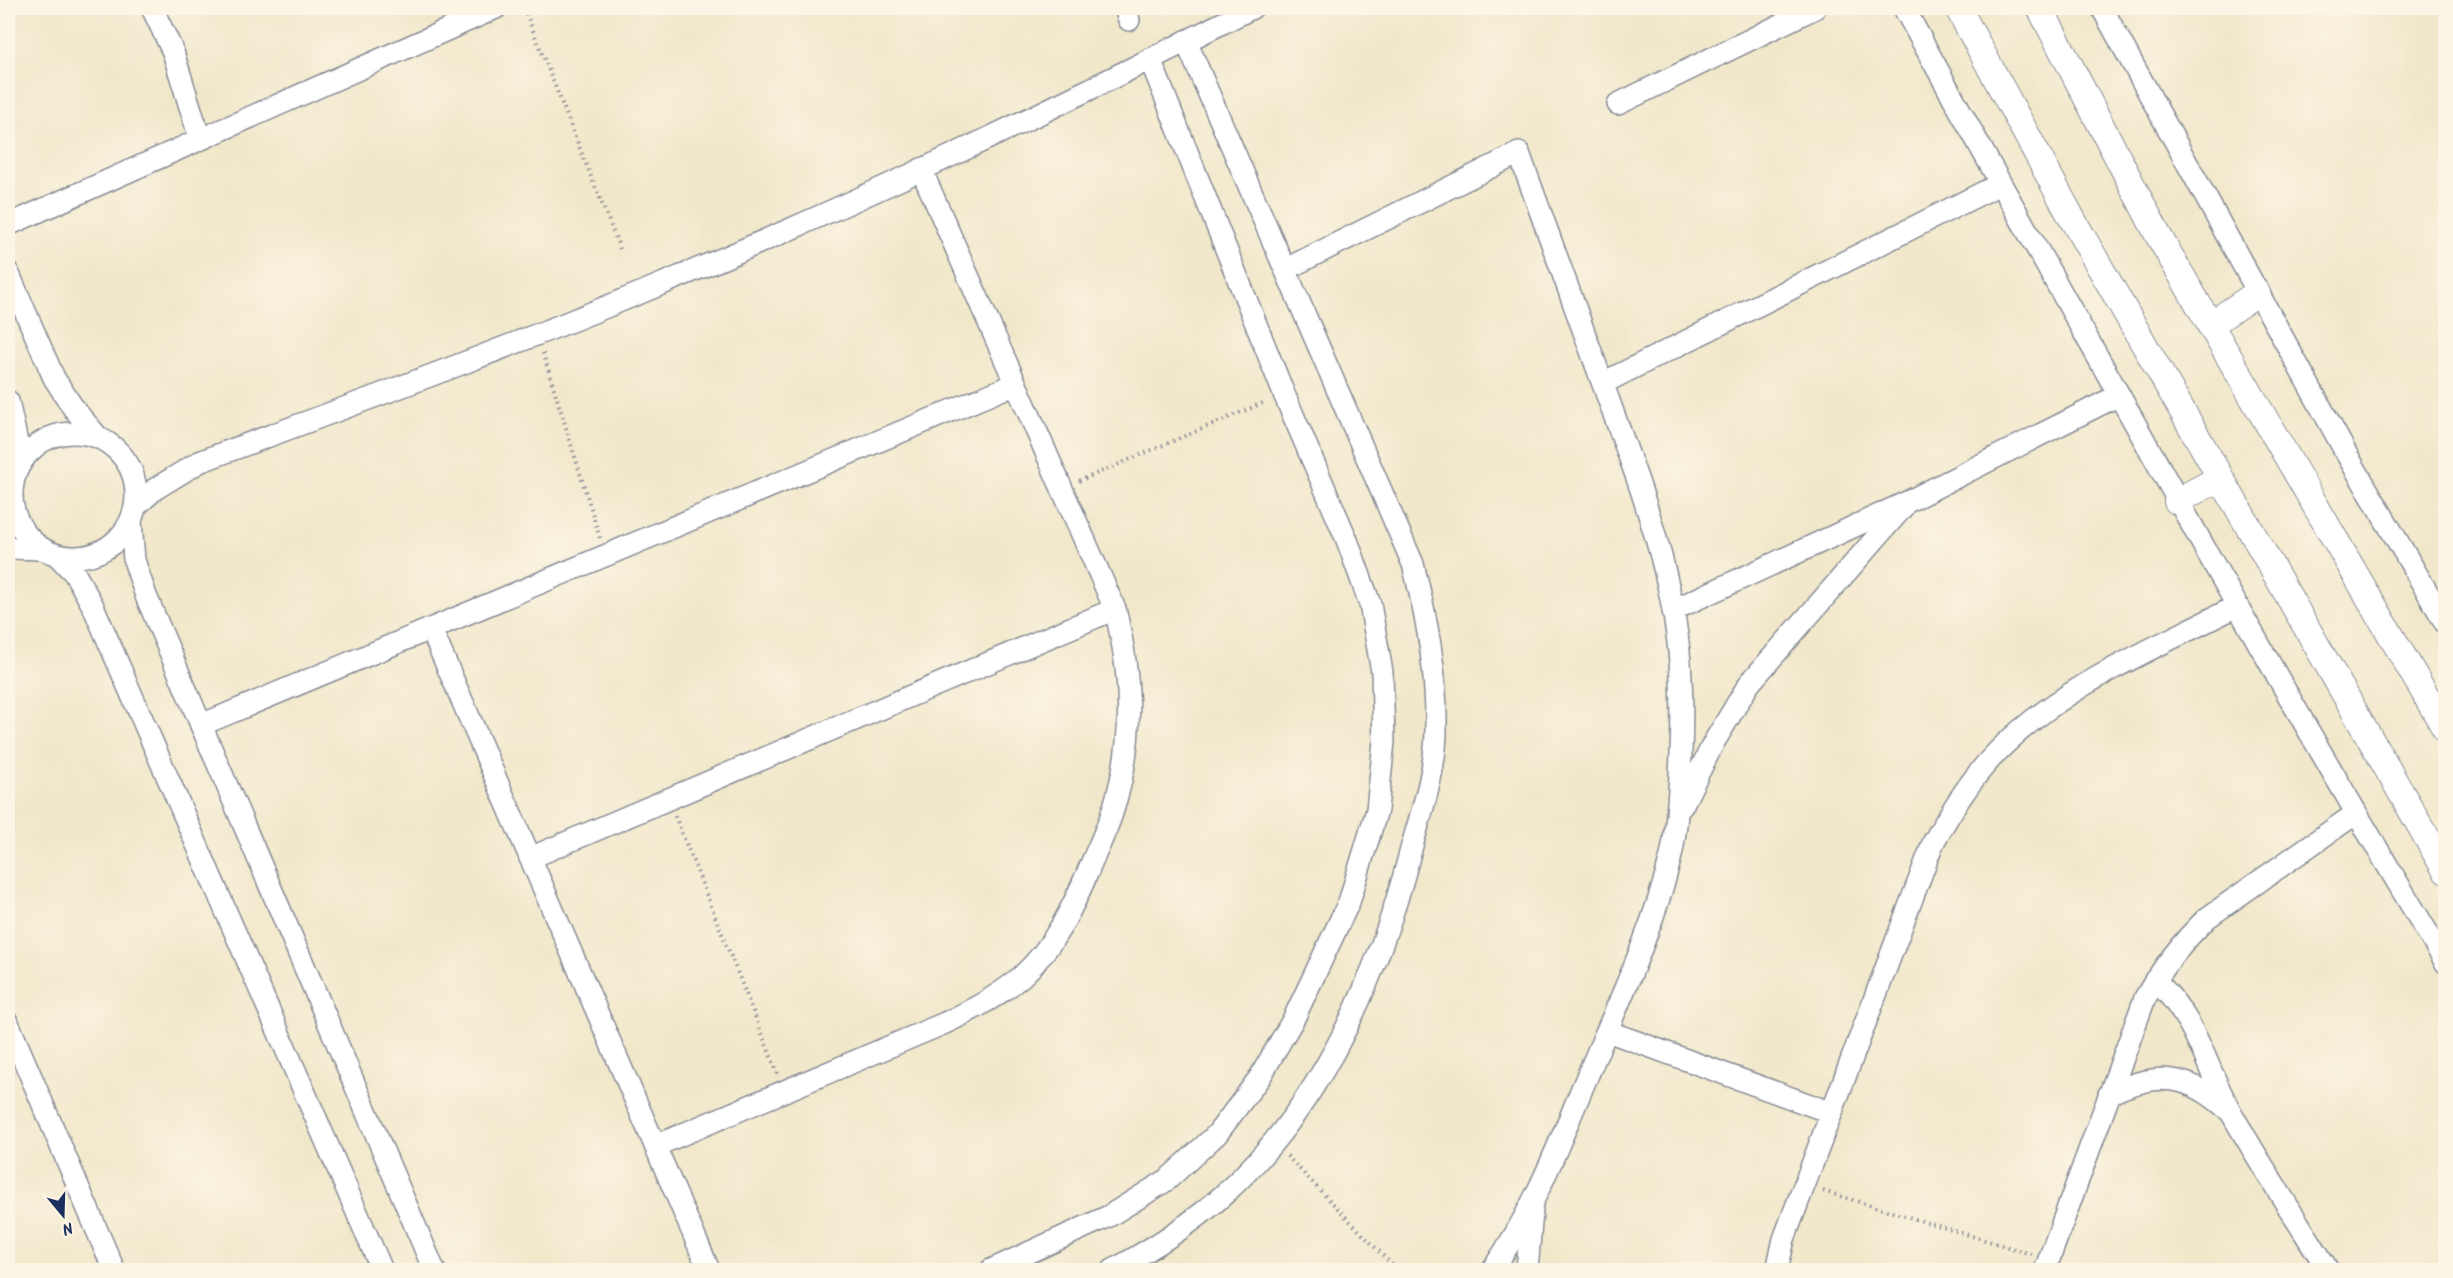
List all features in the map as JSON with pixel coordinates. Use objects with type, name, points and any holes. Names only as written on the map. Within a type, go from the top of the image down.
[{"type":"main road","points":[[1958,8],[2074,222],[2445,871]]},
{"type":"main road","points":[[2040,8],[2158,235],[2445,730]]},
{"type":"main road","points":[[2210,325],[2258,293]]},
{"type":"main road","points":[[2177,501],[2220,478]]},
{"type":"street","points":[[152,8],[173,52],[200,139]]},
{"type":"street","points":[[8,225],[496,8]]},
{"type":"street","points":[[8,548],[51,552],[76,558],[93,555],[109,547],[122,536],[134,514],[155,489],[199,462],[537,334],[770,238],[921,169],[1252,8]]},
{"type":"street","points":[[1618,104],[1815,8]]},
{"type":"street","points":[[1904,8],[2177,501],[2355,814],[2445,963]]},
{"type":"street","points":[[2102,8],[2346,453],[2445,624]]},
{"type":"street","points":[[1113,1270],[1150,1250],[1187,1225],[1222,1197],[1274,1142],[1301,1108],[1332,1058],[1380,951],[1400,891],[1429,783],[1436,732],[1436,680],[1428,622],[1413,564],[1186,41]]},
{"type":"street","points":[[991,1270],[1109,1216],[1167,1180],[1217,1134],[1260,1077],[1294,1018],[1349,902],[1377,810],[1384,741],[1382,672],[1370,604],[1347,540],[1284,394],[1150,59]]},
{"type":"street","points":[[1286,269],[1519,153],[1652,521],[1673,610],[1680,662],[1683,714],[1678,815],[1661,892],[1607,1031],[1533,1204],[1509,1247],[1492,1270]]},
{"type":"street","points":[[655,1146],[945,1023],[987,1003],[1023,975],[1053,940],[1076,900],[1109,821],[1123,771],[1129,730],[1130,689],[1125,649],[1115,609],[921,169]]},
{"type":"street","points":[[1603,383],[2000,184]]},
{"type":"street","points":[[8,272],[54,378],[74,409],[98,436],[124,456],[133,471],[137,488],[134,514],[134,560],[139,578],[434,1270]]},
{"type":"street","points":[[201,726],[1015,384]]},
{"type":"street","points":[[1673,610],[1907,502],[2119,395]]},
{"type":"street","points":[[8,401],[21,460]]},
{"type":"street","points":[[98,436],[81,432],[64,433],[47,438],[33,448],[21,460],[14,476],[9,493],[13,510],[19,525],[29,539],[51,552],[75,574],[93,606],[380,1270]]},
{"type":"street","points":[[1678,815],[1714,742],[1749,684],[1907,502]]},
{"type":"street","points":[[1777,1270],[1784,1239],[1933,843],[1950,812],[1971,782],[2007,742],[2048,707],[2083,686],[2237,606]]},
{"type":"street","points":[[530,858],[1115,609]]},
{"type":"street","points":[[431,629],[709,1270]]},
{"type":"street","points":[[2047,1265],[2145,998],[2155,980],[2187,937],[2207,918],[2355,814]]},
{"type":"street","points":[[2155,980],[2172,996],[2189,1022],[2231,1113],[2328,1270]]},
{"type":"street","points":[[8,1023],[114,1270]]},
{"type":"street","points":[[1607,1031],[1832,1113]]},
{"type":"street","points":[[2109,1094],[2134,1083],[2160,1079],[2187,1082],[2211,1094],[2231,1113]]},
{"type":"street","points":[[1527,1270],[1533,1204]]},
{"type":"path","points":[[524,8],[620,249]]},
{"type":"path","points":[[537,334],[605,556]]},
{"type":"path","points":[[1062,488],[1284,394]]},
{"type":"path","points":[[669,799],[784,1091]]},
{"type":"path","points":[[1274,1142],[1397,1270]]},
{"type":"path","points":[[1805,1186],[2047,1265]]}]
